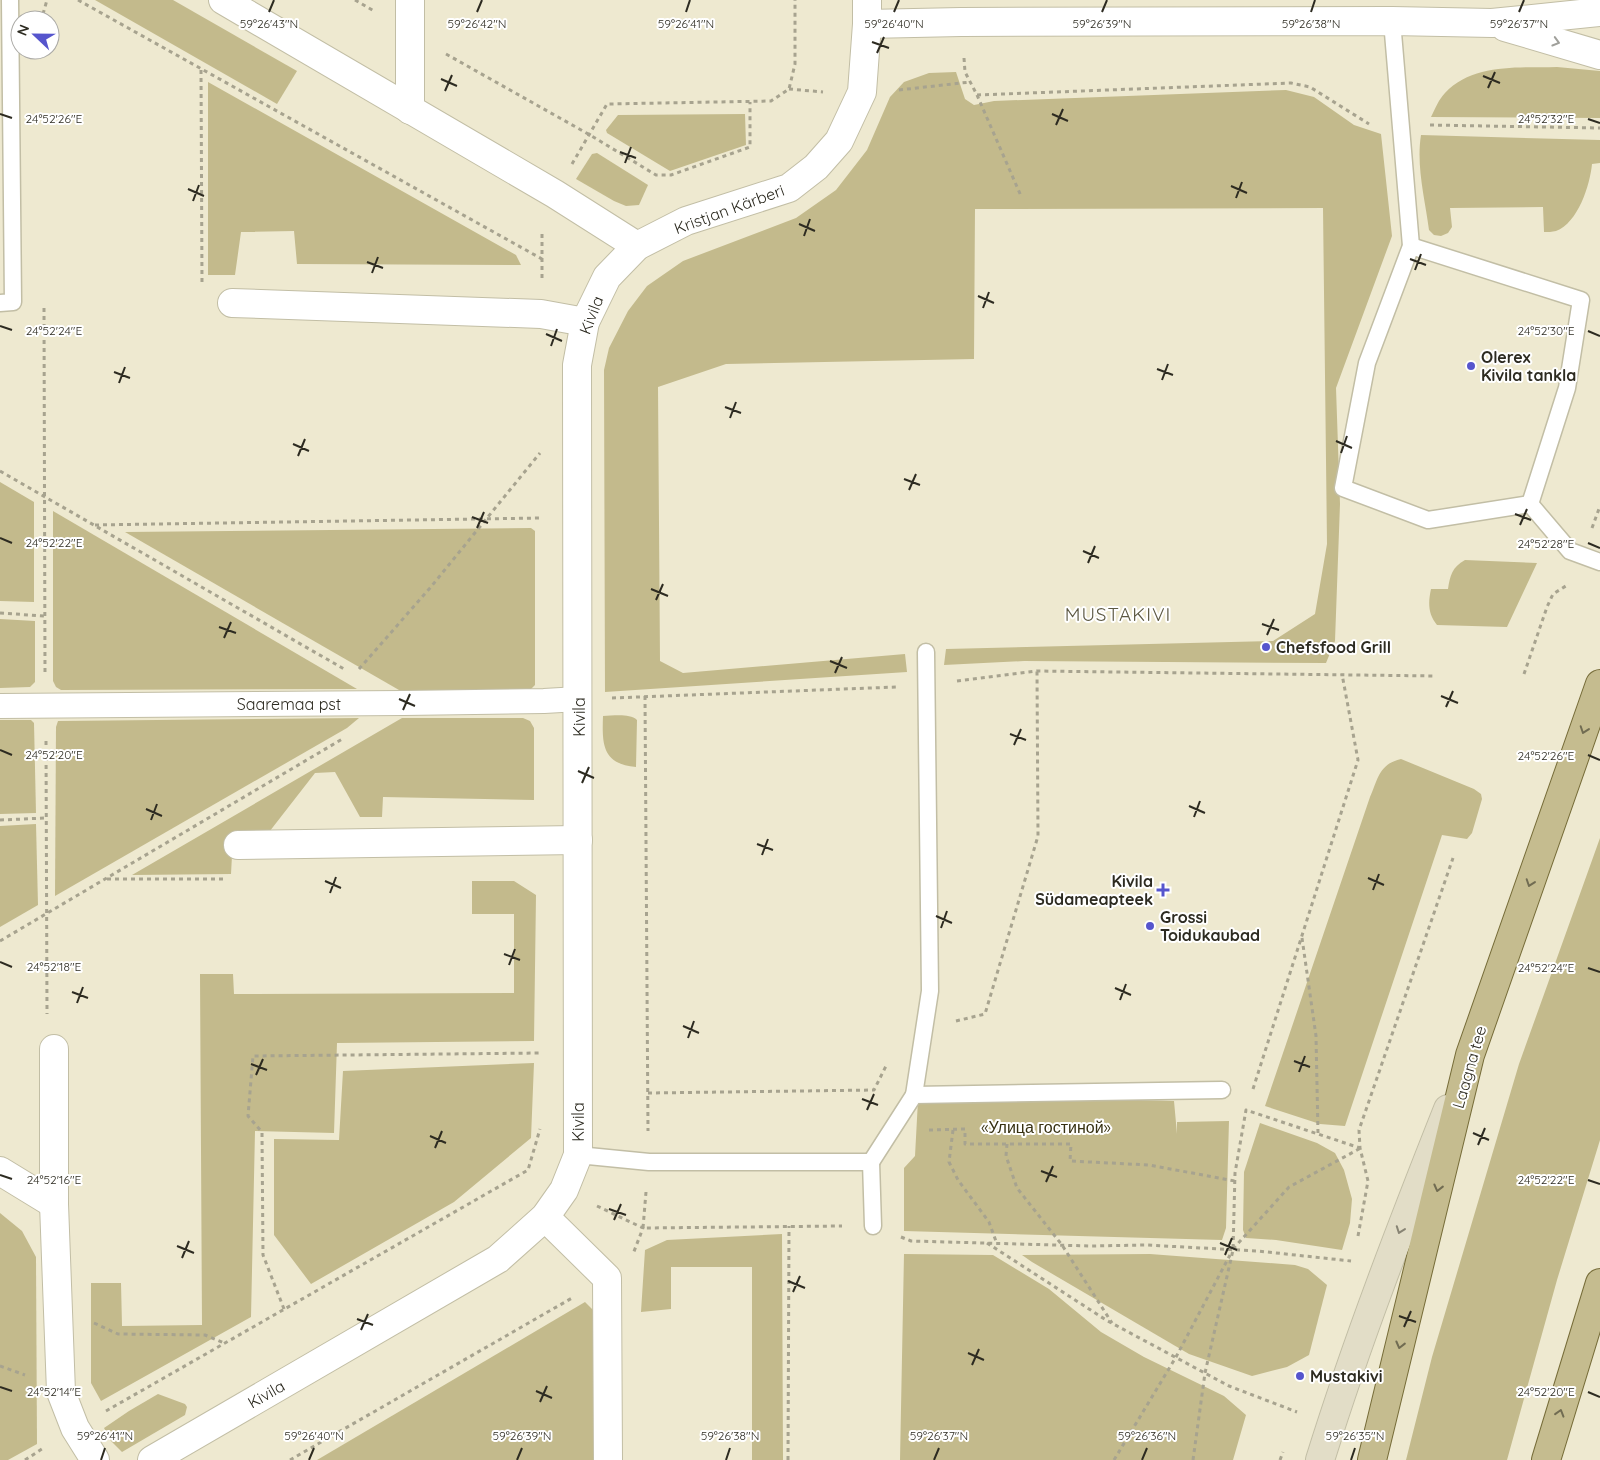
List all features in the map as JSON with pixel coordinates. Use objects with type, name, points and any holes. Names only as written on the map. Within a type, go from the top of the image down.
[{"type":"main road","name":"Laagna tee","points":[[1372,1460],[1470,1055],[1600,684]]},
{"type":"main road","points":[[1320,1460],[1341,1391],[1404,1218],[1470,1055]]},
{"type":"main road","points":[[1546,1460],[1600,1283]]},
{"type":"street","points":[[223,0],[555,194],[637,246]]},
{"type":"street","points":[[410,0],[410,110]]},
{"type":"street","points":[[867,12],[962,22],[1392,21],[1492,24],[1600,12]]},
{"type":"street","name":"Kristjan Kärberi","points":[[637,246],[686,221],[789,188],[816,167],[839,141],[862,92],[867,12]]},
{"type":"street","points":[[1492,24],[1600,55]]},
{"type":"street","name":"Kivila","points":[[167,1456],[498,1258],[545,1217],[564,1190],[578,1155],[577,365],[585,322],[607,277],[637,246]]},
{"type":"street","points":[[232,303],[541,314],[585,322]]},
{"type":"street","name":"Saaremaa pst","points":[[0,706],[444,703],[578,699]]},
{"type":"street","points":[[238,845],[578,840]]},
{"type":"street","points":[[54,1049],[54,1204],[60,1392],[75,1428],[95,1460]]},
{"type":"street","points":[[0,1171],[54,1204]]},
{"type":"street","points":[[545,1217],[607,1278],[608,1460]]},
{"type":"lane","points":[[0,303],[13,302],[10,0]]},
{"type":"lane","points":[[1392,21],[1411,246],[1367,363],[1343,488],[1428,520],[1530,504]]},
{"type":"lane","points":[[1411,246],[1581,300],[1566,388],[1530,504]]},
{"type":"lane","points":[[1530,504],[1570,551],[1600,562]]},
{"type":"lane","points":[[873,1226],[871,1162],[914,1095],[930,991],[926,652]]},
{"type":"lane","points":[[914,1095],[1222,1090]]},
{"type":"lane","points":[[578,1155],[649,1162],[871,1162]]},
{"type":"path","points":[[78,0],[542,260]]},
{"type":"path","points":[[354,0],[590,135],[656,175],[671,175],[750,147],[750,102]]},
{"type":"path","points":[[541,314],[543,216],[607,104],[771,101],[789,89],[795,64],[795,0]]},
{"type":"path","points":[[962,22],[964,72],[977,95],[1021,196]]},
{"type":"path","points":[[201,69],[202,304],[232,303]]},
{"type":"path","points":[[977,95],[1291,83],[1310,87],[1372,126],[1401,124],[1600,128]]},
{"type":"path","points":[[44,301],[47,1036],[54,1049]]},
{"type":"path","points":[[354,675],[430,588],[542,451],[542,460]]},
{"type":"path","points":[[94,525],[542,518],[542,527]]},
{"type":"path","points":[[1524,674],[1546,607]]},
{"type":"path","points":[[0,612],[44,616]]},
{"type":"path","points":[[648,1093],[874,1090],[902,1035],[985,1014],[1038,836],[1037,671]]},
{"type":"path","points":[[1317,674],[1435,676]]},
{"type":"path","points":[[1252,1092],[1358,760],[1342,674]]},
{"type":"path","points":[[290,1460],[607,1278],[634,1252],[643,1228],[649,1162],[646,696]]},
{"type":"path","points":[[0,820],[46,818]]},
{"type":"path","points":[[1356,1244],[1368,1181],[1360,1148],[1359,1130],[1453,858]]},
{"type":"path","points":[[1302,938],[1316,1036],[1318,1134]]},
{"type":"path","points":[[543,1043],[543,1062]]},
{"type":"path","points":[[284,1310],[263,1255],[262,1132],[248,1116],[253,1056],[543,1053]]},
{"type":"path","points":[[1222,1090],[1246,1110],[1360,1148]]},
{"type":"path","points":[[1188,1460],[1193,1459],[1205,1373],[1233,1250],[1235,1181],[1246,1110]]},
{"type":"path","points":[[24,1460],[75,1428],[528,1170],[540,1128]]},
{"type":"path","points":[[890,1132],[965,1129],[965,1144],[1071,1144],[1070,1162],[1148,1165],[1235,1181]]},
{"type":"path","points":[[953,1130],[949,1162],[958,1180],[989,1222],[997,1244]]},
{"type":"path","points":[[1007,1144],[1006,1156],[1017,1188],[1062,1245],[1112,1324]]},
{"type":"path","points":[[1114,1460],[1176,1358],[1233,1250],[1289,1187],[1360,1148]]},
{"type":"path","points":[[528,1170],[564,1190],[643,1228],[873,1226],[911,1242],[1146,1245],[1233,1250],[1353,1261],[1350,1270]]},
{"type":"path","points":[[788,1460],[789,1226]]},
{"type":"path","points":[[987,1243],[1112,1324],[1229,1386],[1302,1414]]},
{"type":"path","points":[[58,1306],[118,1334],[205,1335],[224,1343]]},
{"type":"green space","points":[[95,0],[173,0],[297,71],[277,104]]},
{"type":"green space","points":[[1557,67],[1600,71],[1600,118],[1431,117],[1445,93],[1456,83],[1469,76],[1498,69]]},
{"type":"green space","points":[[956,72],[965,99],[974,105],[994,101],[1286,90],[1314,97],[1354,125],[1381,134],[1392,236],[1336,388],[1340,504],[1335,641],[1326,663],[1024,661],[944,665],[946,649],[1273,641],[1315,614],[1327,544],[1323,208],[975,209],[974,359],[726,364],[658,387],[660,661],[683,673],[905,654],[907,672],[605,692],[604,370],[609,348],[628,311],[647,286],[683,261],[796,218],[836,190],[867,150],[890,97],[904,82],[929,73]]},
{"type":"green space","points":[[208,82],[516,255],[521,265],[297,264],[294,231],[241,232],[235,275],[208,275]]},
{"type":"green space","points":[[745,114],[746,145],[670,171],[607,133],[606,130],[618,115]]},
{"type":"green space","points":[[1421,135],[1600,140],[1600,163],[1592,164],[1586,192],[1577,212],[1564,227],[1556,231],[1544,232],[1543,207],[1450,208],[1452,227],[1448,233],[1441,236],[1434,235],[1429,230],[1422,182],[1420,159]]},
{"type":"green space","points":[[597,153],[648,185],[639,205],[626,206],[576,179],[592,154]]},
{"type":"green space","points":[[0,482],[34,502],[34,602],[0,601]]},
{"type":"green space","points":[[53,511],[357,689],[61,690],[56,687],[53,681]]},
{"type":"green space","points":[[531,528],[535,531],[535,685],[529,691],[399,690],[125,532]]},
{"type":"green space","points":[[1465,560],[1537,563],[1507,627],[1437,625],[1434,621],[1429,599],[1431,589],[1448,589],[1452,572]]},
{"type":"green space","points":[[0,619],[35,621],[35,682],[30,687],[0,688]]},
{"type":"green space","points":[[603,716],[625,716],[637,720],[636,767],[616,762],[606,751],[603,735]]},
{"type":"green space","points":[[359,718],[347,728],[55,896],[56,727],[58,721]]},
{"type":"green space","points":[[402,718],[523,718],[530,721],[534,728],[534,800],[383,797],[382,817],[360,817],[335,772],[315,773],[266,836],[233,837],[231,874],[132,875]]},
{"type":"green space","points":[[0,720],[31,720],[34,723],[36,813],[0,814]]},
{"type":"green space","points":[[1401,759],[1474,789],[1481,794],[1482,799],[1472,833],[1467,839],[1442,835],[1345,1126],[1320,1124],[1265,1106],[1370,797],[1384,768],[1394,761]]},
{"type":"green space","points":[[36,824],[38,905],[0,927],[0,826]]},
{"type":"green space","points":[[1600,838],[1600,1140],[1557,1280],[1507,1460],[1406,1460],[1432,1357],[1519,1064]]},
{"type":"green space","points":[[472,881],[514,881],[536,895],[534,1041],[337,1043],[334,1133],[255,1131],[251,1317],[101,1401],[91,1383],[91,1283],[121,1283],[122,1326],[202,1325],[200,974],[233,974],[234,994],[514,993],[514,914],[472,914]]},
{"type":"green space","points":[[534,1063],[531,1138],[454,1202],[311,1284],[274,1235],[274,1139],[339,1140],[343,1071]]},
{"type":"green space","name":"«Улица гостиной»","points":[[1066,1098],[1174,1101],[1177,1134],[1177,1122],[1229,1121],[1226,1228],[1222,1240],[904,1231],[904,1168],[915,1156],[918,1100]]},
{"type":"green space","points":[[1260,1123],[1317,1143],[1335,1153],[1344,1170],[1352,1199],[1350,1223],[1342,1250],[1276,1240],[1246,1238],[1243,1230],[1244,1172]]},
{"type":"green space","points":[[0,1213],[22,1231],[36,1257],[37,1444],[8,1460],[0,1460]]},
{"type":"green space","points":[[782,1234],[783,1460],[752,1460],[752,1267],[671,1267],[671,1309],[641,1312],[645,1250],[667,1240]]},
{"type":"green space","points":[[904,1254],[993,1255],[1049,1289],[1101,1332],[1144,1357],[1224,1396],[1246,1415],[1233,1460],[900,1460]]},
{"type":"green space","points":[[1150,1254],[1295,1265],[1308,1269],[1327,1285],[1309,1355],[1287,1367],[1252,1376],[1189,1354],[1022,1255]]},
{"type":"green space","points":[[585,1302],[593,1310],[595,1460],[317,1460]]},
{"type":"green space","points":[[158,1394],[185,1404],[187,1407],[185,1415],[122,1452],[111,1441],[104,1428]]},
{"type":"place","name":"Olerex Kivila tankla","points":[[1471,366]]},
{"type":"place","name":"Chefsfood Grill","points":[[1266,647]]},
{"type":"place","name":"Kivila Südameapteek","points":[[1163,890]]},
{"type":"place","name":"Grossi Toidukaubad","points":[[1150,926]]},
{"type":"place","name":"Mustakivi","points":[[1300,1376]]},
{"type":"district","name":"MUSTAKIVI","points":[[1118,614]]}]
